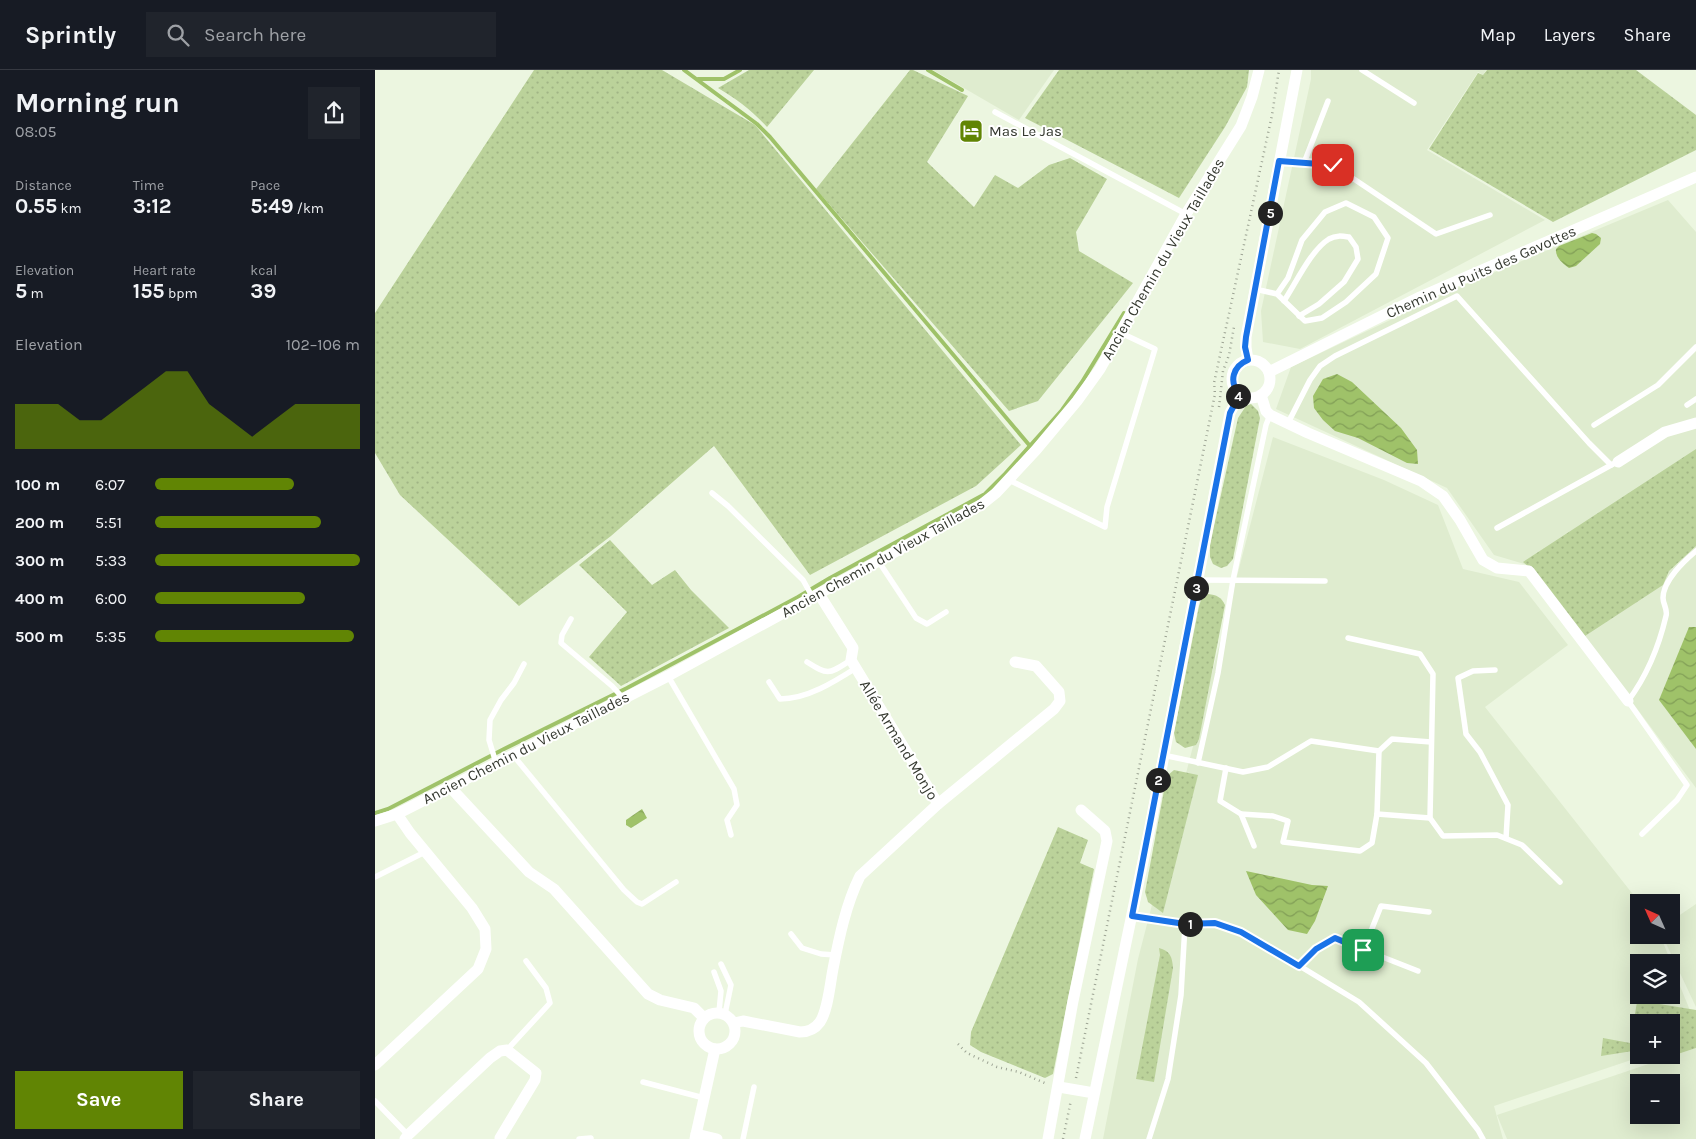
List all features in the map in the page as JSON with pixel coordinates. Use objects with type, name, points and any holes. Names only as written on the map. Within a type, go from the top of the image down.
[{"type":"street","name":"Ancien Chemin du Vieux Taillades","points":[[375,822],[397,814],[667,676],[879,562],[981,505],[996,493],[1077,401],[1100,369],[1186,214],[1241,126],[1252,97],[1259,70]]},
{"type":"street","points":[[1248,360],[1245,347],[1246,337],[1297,70]]},
{"type":"street","name":"Chemin du Puits des Gavottes","points":[[1269,372],[1420,297],[1696,177]]},
{"type":"street","points":[[1248,360],[1263,364],[1269,372],[1269,385],[1261,395],[1251,398],[1240,394],[1234,385],[1233,374],[1239,365],[1248,360]]},
{"type":"street","points":[[1088,1136],[1094,1093],[1132,916],[1230,413],[1240,394]]},
{"type":"street","points":[[1261,395],[1266,411],[1270,415],[1421,481],[1443,496],[1460,520],[1483,560],[1497,568],[1529,571],[1628,701]]},
{"type":"street","points":[[1614,463],[1665,432],[1696,423]]},
{"type":"street","name":"Allée Armand Monjo","points":[[734,1023],[743,1021],[800,1032],[809,1031],[820,1023],[825,1011],[836,955],[853,890],[860,876],[938,804],[854,664],[853,648],[816,596]]},
{"type":"street","points":[[938,804],[1054,709],[1060,701],[1059,692],[1036,666],[1015,662]]},
{"type":"street","points":[[449,786],[529,872],[554,889],[648,994],[660,1000],[694,1008],[704,1018]]},
{"type":"street","points":[[1048,1139],[1073,1002],[1107,841],[1105,830],[1081,810]]},
{"type":"street","points":[[375,1065],[478,969],[485,949],[485,929],[472,908],[425,852],[397,814]]},
{"type":"street","points":[[722,1013],[734,1023],[736,1030],[732,1042],[715,1049],[703,1042],[699,1030],[704,1018],[709,1015],[722,1013]]},
{"type":"street","points":[[715,1049],[696,1136],[717,1139]]},
{"type":"street","points":[[406,1137],[491,1058],[500,1051],[507,1050],[536,1073],[535,1080],[500,1138]]},
{"type":"street","points":[[1059,1087],[1094,1093]]},
{"type":"lane","points":[[1362,70],[1414,104]]},
{"type":"lane","points":[[1304,163],[1328,101]]},
{"type":"lane","points":[[995,112],[1186,214]]},
{"type":"lane","points":[[1279,161],[1333,165],[1436,234],[1489,215]]},
{"type":"lane","points":[[1255,289],[1277,294],[1305,321],[1322,318],[1346,302],[1376,274],[1388,238],[1374,217],[1346,203],[1325,212],[1302,240],[1288,278],[1277,294]]},
{"type":"lane","points":[[1284,301],[1315,252],[1329,239],[1340,236],[1349,237],[1357,247],[1358,259],[1343,282],[1319,304],[1299,316]]},
{"type":"lane","points":[[1288,423],[1310,380],[1321,366],[1335,356],[1457,296],[1589,443],[1614,463],[1497,528]]},
{"type":"lane","points":[[1009,480],[1105,527],[1107,507],[1155,349],[1121,333]]},
{"type":"lane","points":[[1594,425],[1658,385],[1696,347]]},
{"type":"lane","points":[[1687,405],[1696,400]]},
{"type":"lane","points":[[1198,763],[1218,672],[1233,580],[1266,425],[1270,415]]},
{"type":"lane","points":[[712,493],[729,506],[803,580],[816,596]]},
{"type":"lane","points":[[1642,834],[1677,800],[1687,785],[1628,701],[1638,687],[1661,637],[1667,613],[1663,597],[1669,580],[1683,561],[1696,551]]},
{"type":"lane","points":[[879,562],[916,618],[927,624],[946,612]]},
{"type":"lane","points":[[1197,580],[1325,581]]},
{"type":"lane","points":[[571,619],[562,635],[561,643],[612,686],[623,698]]},
{"type":"lane","points":[[1348,638],[1420,654],[1433,674],[1430,818],[1443,836],[1497,835],[1506,838],[1522,845],[1560,882]]},
{"type":"lane","points":[[807,662],[823,672],[834,671],[854,664]]},
{"type":"lane","points":[[496,763],[489,740],[490,720],[524,664]]},
{"type":"lane","points":[[769,682],[780,699],[791,699],[839,679],[854,664]]},
{"type":"lane","points":[[1495,670],[1473,671],[1458,678],[1466,734],[1480,752],[1509,805],[1506,838]]},
{"type":"lane","points":[[667,676],[734,789],[737,805],[727,820],[731,836]]},
{"type":"lane","points":[[1226,768],[1220,801],[1241,814],[1273,816],[1288,821],[1283,842],[1360,851],[1372,843],[1377,814],[1379,751],[1392,739],[1431,742]]},
{"type":"lane","points":[[1163,755],[1243,772],[1267,767],[1311,741],[1379,751]]},
{"type":"lane","points":[[513,755],[624,890],[637,902],[642,904],[677,882]]},
{"type":"lane","points":[[1241,814],[1254,846]]},
{"type":"lane","points":[[1377,814],[1430,818]]},
{"type":"lane","points":[[375,877],[425,852]]},
{"type":"lane","points":[[1363,950],[1381,906],[1429,912]]},
{"type":"lane","points":[[1132,916],[1185,924],[1215,923],[1241,932],[1359,1002],[1427,1063],[1483,1139]]},
{"type":"lane","points":[[1149,1139],[1168,1079],[1181,995],[1185,924]]},
{"type":"lane","points":[[791,934],[802,948],[821,954],[836,955]]},
{"type":"lane","points":[[1299,966],[1316,949],[1335,938],[1418,970]]},
{"type":"lane","points":[[507,1050],[550,1003],[546,988],[526,961]]},
{"type":"lane","points":[[721,964],[731,985],[722,1013]]},
{"type":"lane","points":[[714,972],[721,990],[722,1013]]},
{"type":"lane","points":[[643,1082],[704,1098]]},
{"type":"lane","points":[[743,1139],[755,1087]]},
{"type":"lane","points":[[375,1101],[406,1137]]},
{"type":"lane","points":[[579,1139],[591,1138]]},
{"type":"path","points":[[1063,1139],[1215,394],[1215,383],[1272,115],[1279,70]]},
{"type":"path","points":[[958,1044],[967,1053],[997,1068],[1019,1072],[1042,1083],[1059,1087]]},
{"type":"shaded area","points":[[534,70],[662,70],[755,125],[1021,445],[976,486],[810,575],[714,446],[611,536],[519,606],[400,495],[375,453],[375,313]]},
{"type":"shaded area","points":[[749,70],[814,70],[767,127],[732,96],[718,88]]},
{"type":"shaded area","points":[[910,70],[968,96],[927,162],[974,207],[995,175],[1018,188],[1049,165],[1070,158],[1107,179],[1076,232],[1079,251],[1133,283],[1038,401],[1009,411],[816,189]]},
{"type":"shaded area","points":[[933,70],[1054,70],[1019,120]]},
{"type":"shaded area","points":[[1059,70],[1249,70],[1247,87],[1225,127],[1179,198],[1025,118]]},
{"type":"shaded area","points":[[1311,70],[1486,70],[1483,75],[1478,72],[1427,150],[1545,220],[1300,349],[1263,342],[1261,311],[1311,79]]},
{"type":"shaded area","points":[[1487,70],[1636,70],[1696,115],[1696,150],[1553,222],[1429,149],[1478,73],[1483,75]]},
{"type":"shaded area","points":[[1668,200],[1696,232],[1696,788],[1531,566],[1494,555],[1447,488],[1276,409],[1291,367],[1464,285]]},
{"type":"shaded area","points":[[1251,404],[1258,411],[1260,418],[1233,559],[1227,566],[1221,568],[1213,564],[1210,557],[1210,544],[1238,418],[1246,406]]},
{"type":"shaded area","points":[[1273,437],[1384,480],[1438,505],[1463,569],[1519,582],[1568,645],[1485,707],[1633,894],[1630,894],[1630,944],[1664,944],[1668,954],[1630,954],[1630,1004],[1680,1004],[1680,986],[1696,1025],[1680,1023],[1680,1014],[1630,1014],[1630,1060],[1494,1106],[1503,1139],[1103,1139],[1138,959]]},
{"type":"shaded area","points":[[1696,449],[1696,546],[1669,571],[1663,585],[1585,636],[1530,568],[1523,562]]},
{"type":"shaded area","points":[[610,540],[652,585],[675,570],[691,590],[729,628],[621,686],[589,657],[627,612],[579,565]]},
{"type":"shaded area","points":[[1208,594],[1218,597],[1225,605],[1199,739],[1196,745],[1185,748],[1176,742],[1174,733],[1199,606],[1201,600]]},
{"type":"shaded area","points":[[1174,770],[1198,775],[1163,913],[1148,902],[1145,892],[1165,785],[1168,775]]},
{"type":"shaded area","points":[[1058,827],[1088,840],[1080,863],[1094,869],[1053,1074],[1045,1078],[981,1052],[970,1045],[971,1032]]},
{"type":"shaded area","points":[[1696,904],[1696,1007],[1680,973],[1680,954],[1671,954],[1666,944],[1680,944],[1680,915]]},
{"type":"shaded area","points":[[1159,948],[1170,955],[1173,968],[1154,1082],[1136,1079],[1160,955]]},
{"type":"shaded area","points":[[1637,1004],[1659,1004],[1696,1010],[1696,1048],[1680,1053],[1680,1014],[1635,1014]]},
{"type":"shaded area","points":[[1603,1038],[1630,1043],[1630,1051],[1601,1056]]},
{"type":"shaded area","points":[[1696,1048],[1696,1139],[1507,1139],[1497,1115],[1648,1064],[1680,1064],[1680,1053]]},
{"type":"water","points":[[1592,233],[1601,238],[1600,244],[1576,266],[1569,268],[1558,257],[1556,249],[1559,246]]},
{"type":"water","points":[[1337,374],[1352,382],[1401,428],[1417,450],[1418,464],[1407,463],[1358,438],[1335,431],[1323,420],[1314,408],[1313,396],[1323,379]]},
{"type":"water","points":[[1689,627],[1696,627],[1696,749],[1659,700]]},
{"type":"water","points":[[642,809],[647,818],[631,828],[626,825],[626,820]]},
{"type":"water","points":[[1246,871],[1312,885],[1328,886],[1315,921],[1307,934],[1288,930],[1256,895]]},
{"type":"waterway","points":[[684,70],[757,124],[770,137],[1030,446]]},
{"type":"waterway","points":[[698,79],[724,79],[740,70]]},
{"type":"waterway","points":[[928,70],[962,90]]},
{"type":"waterway","points":[[375,813],[388,809],[627,688],[985,494],[1062,410],[1082,382],[1124,313]]},
{"type":"place","name":"Mas Le Jas","points":[[971,131]]},
{"type":"route","points":[[1333,165],[1279,161],[1246,337],[1245,347],[1248,360],[1239,365],[1233,374],[1234,385],[1240,394],[1230,413],[1132,916],[1185,924],[1215,923],[1241,932],[1299,966],[1316,949],[1335,938],[1363,950]]}]
